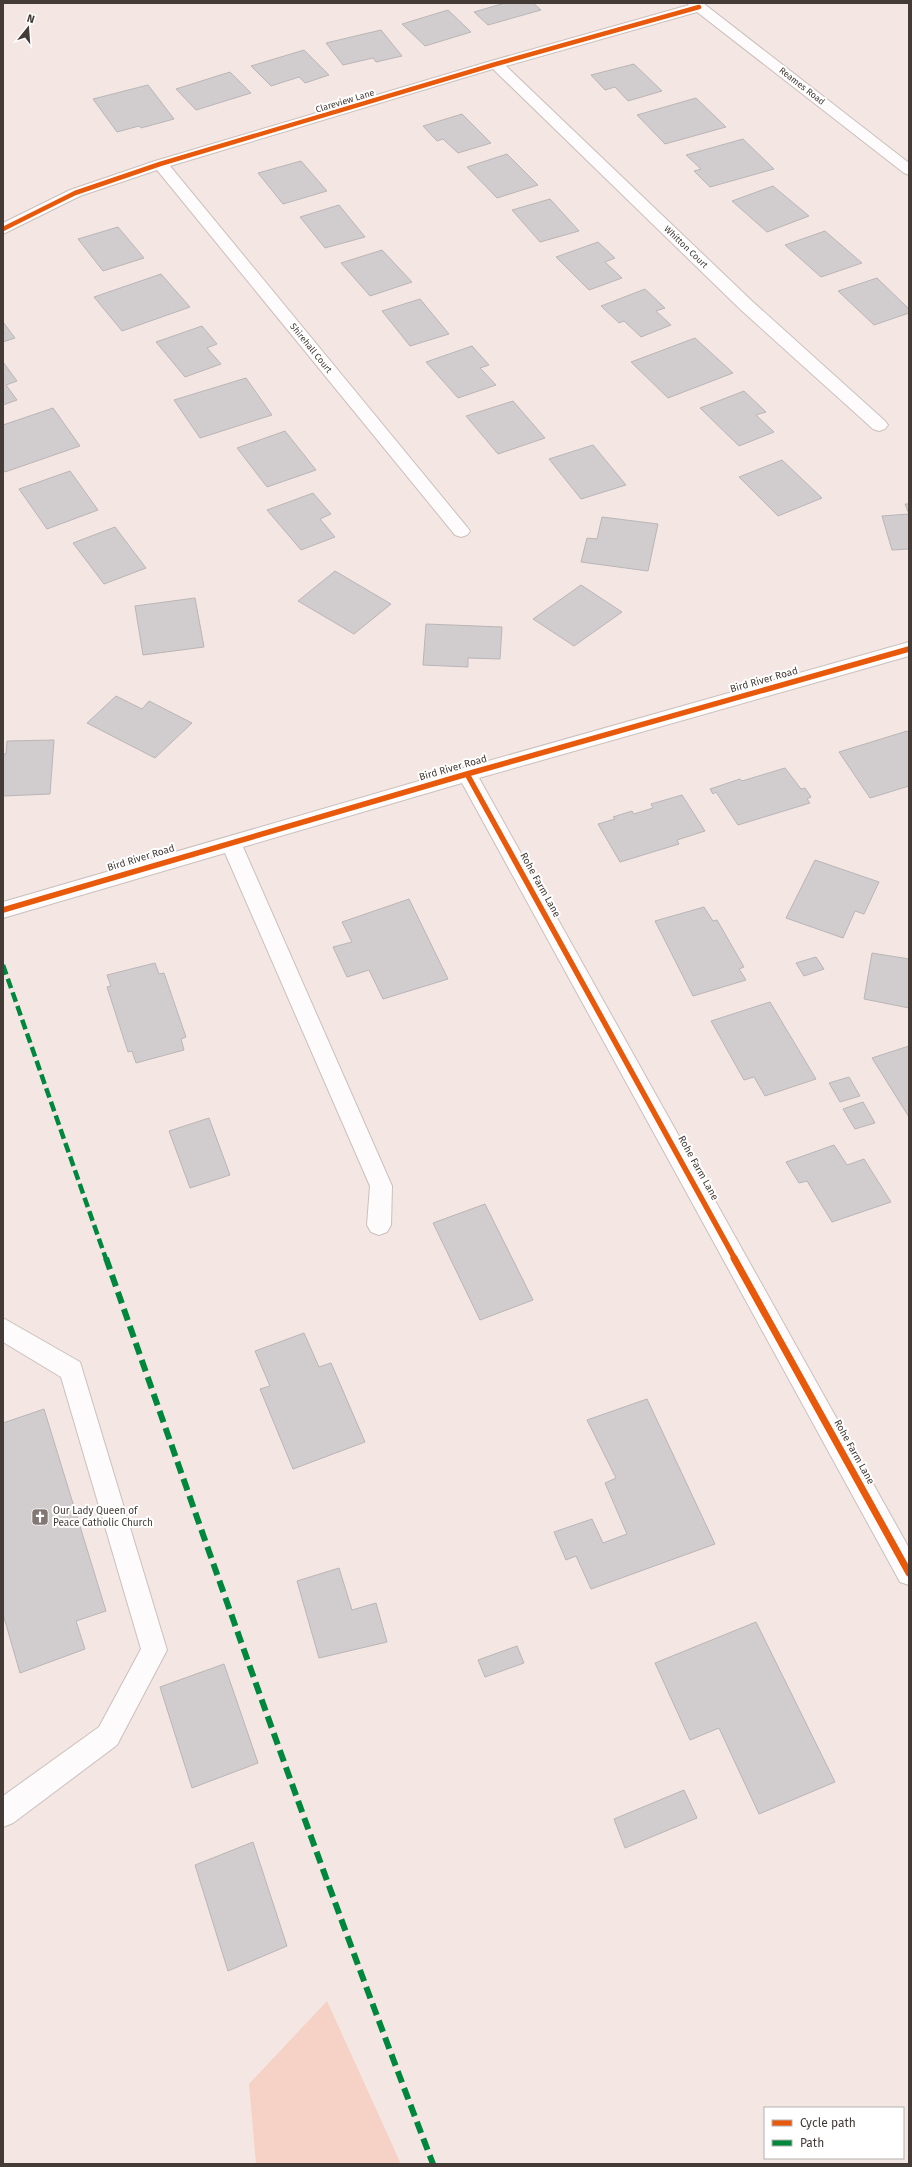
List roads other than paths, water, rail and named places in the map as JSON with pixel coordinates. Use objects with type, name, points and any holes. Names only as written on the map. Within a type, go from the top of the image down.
[{"type":"street","name":"Clareview Lane","points":[[3,229],[75,193],[160,164],[355,108],[496,64],[697,5]]},
{"type":"street","name":"Reames Road","points":[[697,5],[909,170]]},
{"type":"street","name":"Whitton Court","points":[[496,64],[747,306],[880,425]]},
{"type":"street","name":"Shirehall Court","points":[[160,164],[461,531]]},
{"type":"street","name":"Bird River Road","points":[[3,910],[467,774],[909,650]]},
{"type":"street","name":"Rohe Farm Lane","points":[[467,774],[909,1573]]},
{"type":"street","points":[[231,843],[381,1186],[379,1225]]},
{"type":"street","points":[[3,1329],[71,1370],[154,1650],[108,1736],[3,1813]]},
{"type":"place","name":"Our Lady Queen of Peace Catholic Church","points":[[40,1517]]}]
